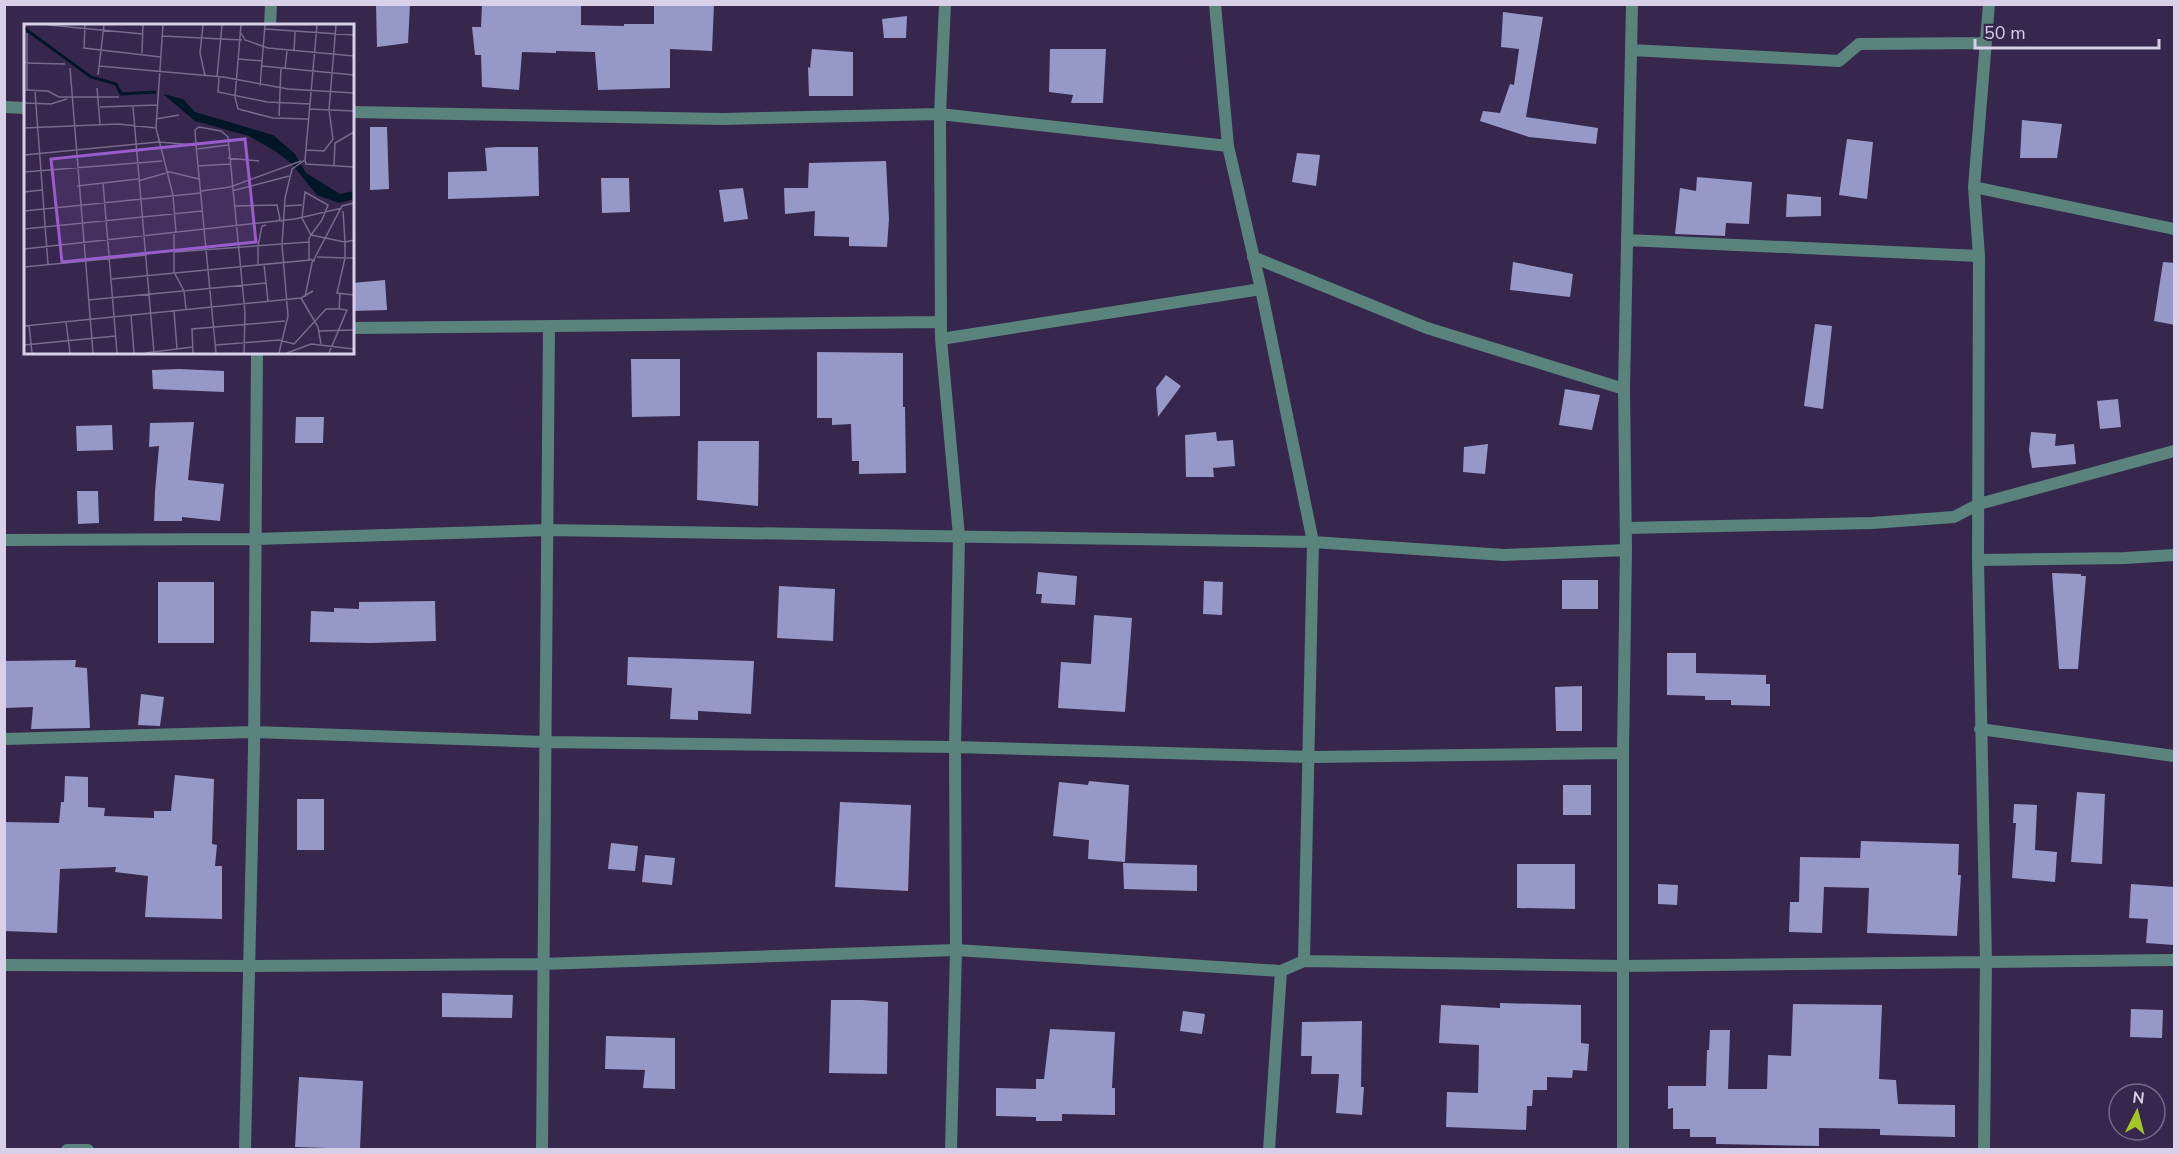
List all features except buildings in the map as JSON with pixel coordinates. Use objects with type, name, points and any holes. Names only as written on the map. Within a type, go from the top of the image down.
[{"type":"street","points":[[270,24],[271,4]]},
{"type":"street","points":[[945,4],[940,114],[941,339],[959,536],[954,747],[956,950],[951,1149]]},
{"type":"street","points":[[1215,4],[1228,146],[1261,289],[1313,543],[1304,961]]},
{"type":"street","points":[[1984,1149],[1986,962],[1978,560],[1979,256],[1974,187],[1989,4]]},
{"type":"street","points":[[1623,1149],[1623,753],[1626,550],[1624,389],[1630,5]]},
{"type":"street","points":[[1631,51],[1839,61],[1859,44],[1984,43]]},
{"type":"street","points":[[4,107],[24,108]]},
{"type":"street","points":[[354,112],[722,119],[940,114],[1228,146]]},
{"type":"street","points":[[1974,187],[2175,229]]},
{"type":"street","points":[[1627,240],[1979,256]]},
{"type":"street","points":[[1253,257],[1427,328],[1624,389]]},
{"type":"street","points":[[941,339],[1261,289]]},
{"type":"street","points":[[354,328],[941,322]]},
{"type":"street","points":[[542,1149],[549,326]]},
{"type":"street","points":[[245,1149],[254,732],[257,354]]},
{"type":"street","points":[[1626,528],[1872,523],[1954,517],[1979,504],[2175,451]]},
{"type":"street","points":[[4,540],[255,538],[547,530],[1313,543],[1504,555],[1626,550]]},
{"type":"street","points":[[1978,560],[2175,555]]},
{"type":"street","points":[[1980,729],[2175,756]]},
{"type":"street","points":[[4,739],[254,732],[544,741],[954,747],[1310,758],[1623,753]]},
{"type":"street","points":[[4,964],[248,966],[542,964],[956,950],[1281,971],[1304,961],[1622,966],[2175,960]]},
{"type":"street","points":[[1269,1149],[1281,971]]},
{"type":"street","points":[[67,1149],[88,1149]]}]
